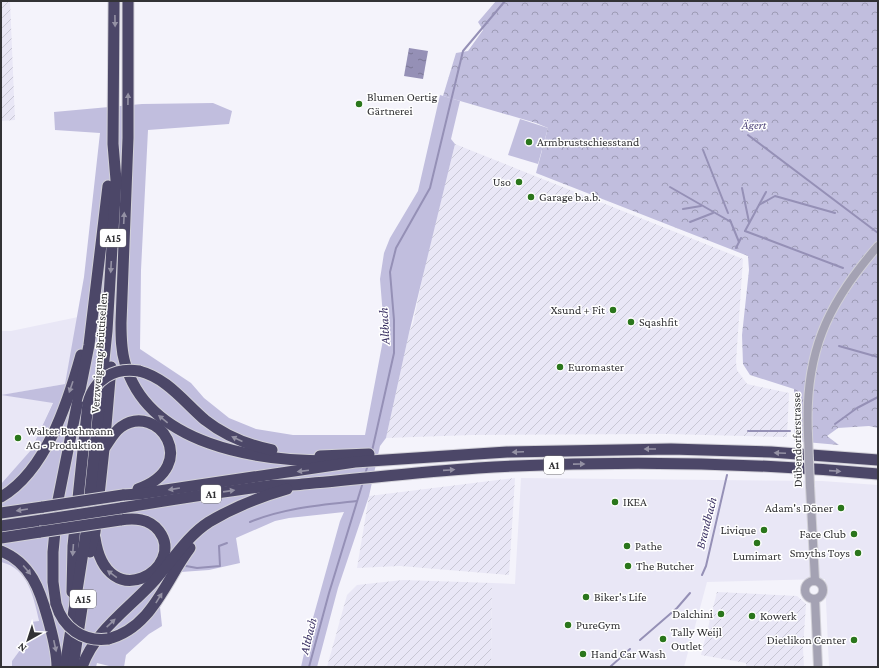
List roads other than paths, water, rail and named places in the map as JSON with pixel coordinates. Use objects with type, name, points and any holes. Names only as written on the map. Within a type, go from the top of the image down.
[{"type":"highway","name":"A15","points":[[65,667],[87,526],[103,381],[116,180],[113,144],[114,1]]},
{"type":"highway","name":"A15","points":[[121,271],[128,130],[128,1]]},
{"type":"highway","points":[[113,144],[94,313],[85,367],[60,483],[56,515],[53,576],[56,604],[62,619],[76,632],[91,638],[108,639],[124,633],[144,618],[155,604],[188,550],[221,516]]},
{"type":"highway","points":[[121,271],[121,332],[125,364],[140,396],[163,420],[191,436],[236,450],[310,461],[357,462]]},
{"type":"highway","name":"Verzweigung Brüttisellen","points":[[95,532],[104,449],[116,290],[121,271]]},
{"type":"highway","points":[[1,497],[14,488],[26,476],[36,463],[52,433],[73,382],[95,294]]},
{"type":"highway","points":[[72,619],[72,553],[88,403],[95,388],[107,376],[124,370],[139,371],[151,375],[164,383],[206,421],[243,442],[266,449],[307,455],[327,456],[471,447],[497,452]]},
{"type":"highway","points":[[104,449],[120,428],[135,422],[146,422],[156,426],[164,433],[169,442],[170,459],[164,474],[151,484],[123,495]]},
{"type":"highway","name":"A1","points":[[1,513],[357,462],[497,452],[586,449],[671,449],[778,452],[878,460]]},
{"type":"highway","name":"A1","points":[[1,526],[272,485],[301,485],[375,476],[508,466],[626,464],[750,466],[878,474]]},
{"type":"highway","points":[[82,667],[91,648],[104,630],[146,590],[194,535],[208,522],[255,498],[301,485]]},
{"type":"highway","points":[[1,538],[132,518],[146,521],[156,528],[162,536],[165,547],[163,558],[156,569],[143,578],[131,580],[122,579],[109,572],[99,556],[95,532]]},
{"type":"highway","name":"A15","points":[[72,667],[95,532]]},
{"type":"highway","points":[[1,551],[22,564],[36,584],[51,630],[57,667]]},
{"type":"street","name":"Dübendorferstrasse","points":[[815,580],[808,435],[809,386],[822,332],[841,293],[878,246]]},
{"type":"street","points":[[815,580],[820,582],[824,590],[820,597],[815,599],[809,597],[805,589],[809,582],[815,580]]},
{"type":"street","points":[[815,599],[818,667]]},
{"type":"water","points":[[409,48],[428,51],[423,79],[404,76]]},
{"type":"waterway","name":"Altbach","points":[[372,451],[394,353],[394,320],[390,272],[396,248],[430,188],[463,51],[505,1]]},
{"type":"waterway","points":[[748,135],[878,233]]},
{"type":"waterway","points":[[703,150],[728,213]]},
{"type":"waterway","points":[[670,187],[731,222]]},
{"type":"waterway","points":[[742,188],[749,222]]},
{"type":"waterway","points":[[745,231],[766,192]]},
{"type":"waterway","points":[[759,205],[775,196],[835,213]]},
{"type":"waterway","points":[[683,209],[701,206]]},
{"type":"waterway","points":[[690,222],[713,213]]},
{"type":"waterway","points":[[730,220],[739,242]]},
{"type":"waterway","points":[[745,231],[843,268]]},
{"type":"waterway","points":[[736,248],[741,238]]},
{"type":"waterway","points":[[839,346],[878,357]]},
{"type":"waterway","name":"Brandbach","points":[[835,424],[857,408],[878,397]]},
{"type":"waterway","name":"Brandbach","points":[[748,431],[790,431]]},
{"type":"waterway","name":"Altbach","points":[[365,474],[368,465]]},
{"type":"waterway","name":"Brandbach","points":[[702,575],[706,566],[727,475]]},
{"type":"waterway","name":"Altbach","points":[[309,667],[329,593],[363,482]]},
{"type":"waterway","points":[[250,522],[289,510],[357,501]]},
{"type":"waterway","points":[[186,566],[197,568],[220,566],[219,546],[227,543]]},
{"type":"waterway","name":"Brandbach","points":[[640,640],[677,608],[690,593]]},
{"type":"waterway","name":"Brandbach","points":[[610,667],[630,649]]},
{"type":"place","name":"Blumen Oertig Gärtnerei","points":[[359,104]]},
{"type":"place","name":"Armbrustschiesstand","points":[[529,142]]},
{"type":"place","name":"Uso","points":[[519,182]]},
{"type":"place","name":"Garage b.a.b.","points":[[531,197]]},
{"type":"place","name":"Xsund + Fit","points":[[613,310]]},
{"type":"place","name":"Sqashfit","points":[[631,322]]},
{"type":"place","name":"Euromaster","points":[[560,367]]},
{"type":"place","name":"Walter Buchmann AG - Produktion","points":[[18,438]]},
{"type":"place","name":"IKEA","points":[[615,502]]},
{"type":"place","name":"Adam's Döner","points":[[841,508]]},
{"type":"place","name":"Livique","points":[[764,530]]},
{"type":"place","name":"Face Club","points":[[854,534]]},
{"type":"place","name":"Lumimart","points":[[757,543]]},
{"type":"place","name":"Pathe","points":[[627,546]]},
{"type":"place","name":"Smyths Toys","points":[[858,553]]},
{"type":"place","name":"The Butcher","points":[[628,566]]},
{"type":"place","name":"Biker's Life","points":[[586,597]]},
{"type":"place","name":"Dalchini","points":[[721,614]]},
{"type":"place","name":"Kowerk","points":[[752,616]]},
{"type":"place","name":"PureGym","points":[[568,625]]},
{"type":"place","name":"Tally Weijl Outlet","points":[[663,639]]},
{"type":"place","name":"Dietlikon Center","points":[[854,640]]},
{"type":"place","name":"Hand Car Wash","points":[[583,654]]},
{"type":"park label","name":"Ägert","points":[[754,125]]}]
